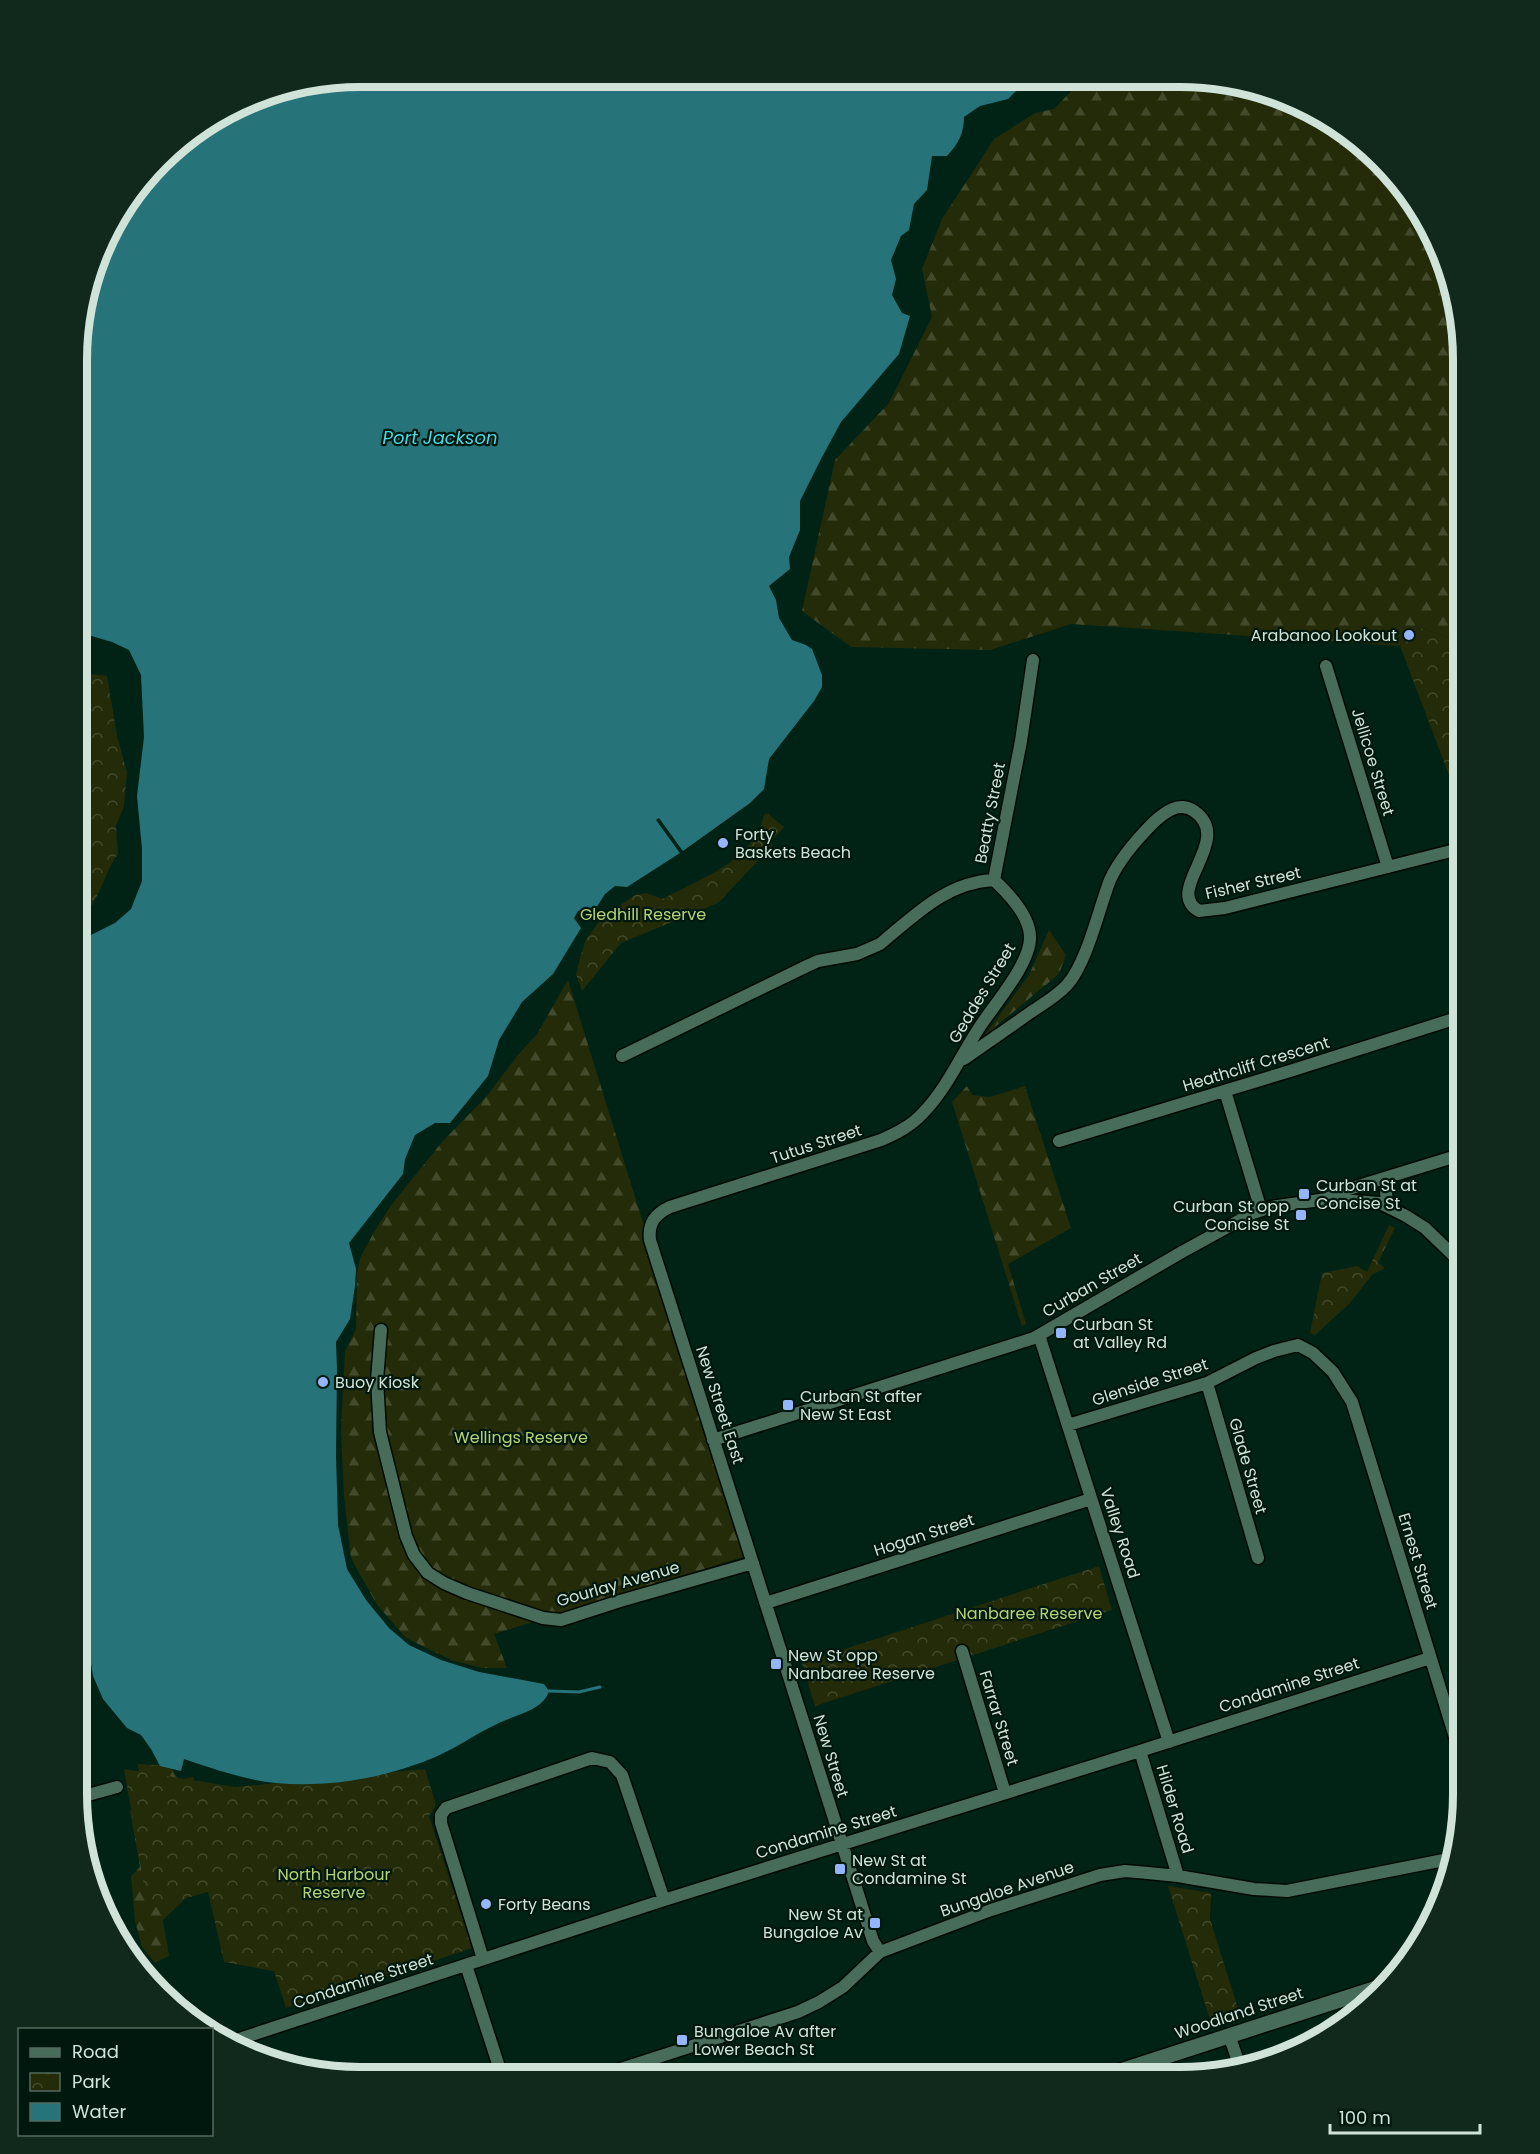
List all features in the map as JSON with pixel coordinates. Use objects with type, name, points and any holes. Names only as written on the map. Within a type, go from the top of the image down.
[{"type":"street","name":"Beatty Street","points":[[622,1056],[818,961],[870,949],[880,944],[938,897],[952,889],[994,880],[1034,660]]},
{"type":"street","name":"Jellicoe Street","points":[[1326,666],[1388,867]]},
{"type":"street","name":"Fisher Street","points":[[960,1061],[1054,996],[1071,980],[1081,961],[1119,863],[1148,828],[1171,809],[1184,807],[1190,809],[1200,817],[1207,829],[1206,846],[1187,894],[1190,903],[1199,911],[1215,910],[1453,851]]},
{"type":"street","name":"Geddes Street","points":[[960,1061],[1029,951],[1030,936],[1027,924],[1011,898],[994,880]]},
{"type":"street","name":"Heathcliff Crescent","points":[[1059,1142],[1453,1019]]},
{"type":"street","name":"Tutus Street","points":[[655,1217],[670,1207],[853,1150],[905,1129],[939,1094],[960,1061]]},
{"type":"street","points":[[1225,1091],[1261,1210]]},
{"type":"street","points":[[1327,1199],[1339,1192],[1453,1157]]},
{"type":"street","points":[[1387,1206],[1386,1190],[1390,1177]]},
{"type":"street","name":"Curban Street","points":[[714,1440],[1029,1340],[1182,1252],[1261,1210],[1327,1199],[1380,1203],[1406,1216],[1439,1240],[1453,1255]]},
{"type":"street","name":"New Street East","points":[[655,1217],[650,1228],[650,1240],[766,1603]]},
{"type":"street","name":"Gourlay Avenue","points":[[381,1330],[377,1380],[380,1432],[406,1536],[414,1555],[428,1573],[467,1593],[543,1618],[561,1620],[753,1563]]},
{"type":"street","name":"Valley Road","points":[[1039,1335],[1169,1742]]},
{"type":"street","name":"Glenside Street","points":[[1068,1425],[1207,1383],[1256,1358],[1298,1345],[1313,1353],[1334,1372]]},
{"type":"street","name":"Ernest Street","points":[[1334,1372],[1352,1402],[1360,1425],[1453,1731]]},
{"type":"street","name":"Glade Street","points":[[1207,1383],[1258,1558]]},
{"type":"street","name":"Hogan Street","points":[[766,1603],[1091,1499]]},
{"type":"street","name":"New Street","points":[[766,1603],[841,1845],[873,1941],[880,1952]]},
{"type":"street","name":"Farrar Street","points":[[962,1652],[1005,1793]]},
{"type":"street","name":"Condamine Street","points":[[239,2039],[664,1900],[1430,1658]]},
{"type":"street","name":"Hilder Road","points":[[1140,1751],[1178,1876]]},
{"type":"street","points":[[483,1959],[441,1823],[441,1815],[446,1808],[592,1758],[610,1762],[622,1775],[664,1900]]},
{"type":"street","points":[[87,1795],[117,1787]]},
{"type":"street","name":"Bungaloe Avenue","points":[[626,2067],[809,2007],[843,1987],[880,1952],[991,1910],[1100,1875],[1125,1871],[1178,1876],[1254,1889],[1287,1891],[1445,1860]]},
{"type":"street","points":[[465,1965],[499,2067]]},
{"type":"street","name":"Woodland Street","points":[[1132,2067],[1369,1990]]},
{"type":"street","points":[[1229,2035],[1238,2061]]},
{"type":"green space","points":[[1075,87],[1180,87],[1215,89],[1251,96],[1301,115],[1332,133],[1373,167],[1397,194],[1425,239],[1439,272],[1451,325],[1453,638],[1419,628],[1400,646],[1071,624],[990,650],[851,647],[802,611],[835,460],[889,403],[932,317],[922,269],[942,219],[994,139],[1035,113],[1054,109]]},
{"type":"green space","points":[[1419,628],[1453,638],[1453,786],[1400,646]]},
{"type":"green space","points":[[87,673],[107,676],[117,736],[127,772],[124,806],[116,826],[118,854],[87,911],[90,819]]},
{"type":"green space","name":"Gledhill Reserve","points":[[767,813],[784,827],[772,841],[772,846],[718,903],[621,943],[582,991],[576,974],[580,958],[586,939],[603,917],[635,895],[646,893],[663,899],[724,866],[749,845]]},
{"type":"green space","points":[[1049,930],[1066,955],[1059,974],[984,1036],[1029,975]]},
{"type":"green space","name":"Wellings Reserve","points":[[568,980],[746,1556],[494,1634],[507,1668],[481,1668],[451,1660],[406,1638],[378,1606],[351,1558],[344,1496],[341,1430],[345,1351],[356,1329],[357,1274],[360,1258],[374,1232],[392,1204],[442,1142],[486,1097],[537,1034]]},
{"type":"green space","points":[[967,1086],[972,1095],[989,1097],[1025,1086],[1071,1228],[1008,1264],[1026,1324],[1022,1326],[952,1102]]},
{"type":"green space","points":[[1389,1225],[1395,1228],[1378,1263],[1385,1268],[1372,1275],[1349,1304],[1315,1335],[1310,1333],[1322,1273],[1357,1266],[1367,1272]]},
{"type":"green space","name":"Nanbaree Reserve","points":[[1099,1566],[1112,1610],[815,1706],[802,1663]]},
{"type":"green space","points":[[138,1764],[171,1766],[178,1780],[193,1777],[197,1792],[206,1879],[163,1920],[169,1956],[155,1963],[142,1947],[135,1921],[131,1876],[140,1867],[130,1811],[142,1805]]},
{"type":"green space","name":"North Harbour Reserve","points":[[124,1769],[235,1787],[425,1769],[436,1805],[429,1816],[472,1948],[286,2008],[274,1971],[224,1962],[208,1892],[148,1909]]},
{"type":"green space","points":[[1168,1886],[1211,1893],[1210,1919],[1240,2015],[1211,2023]]},
{"type":"water","name":"Port Jackson","points":[[1020,87],[1008,99],[980,106],[964,117],[962,134],[951,152],[947,156],[932,156],[927,190],[914,204],[909,230],[901,236],[891,260],[896,279],[892,295],[902,313],[910,316],[899,354],[841,422],[800,501],[800,530],[789,557],[790,569],[769,586],[776,600],[779,618],[792,640],[812,649],[822,675],[822,687],[814,701],[769,759],[764,789],[750,803],[680,853],[627,887],[615,886],[605,894],[596,908],[578,911],[574,918],[581,928],[553,974],[522,1002],[499,1040],[488,1076],[450,1123],[435,1123],[415,1135],[405,1159],[403,1174],[349,1243],[356,1269],[355,1286],[350,1319],[336,1342],[338,1525],[347,1569],[366,1600],[389,1628],[409,1645],[441,1660],[479,1672],[544,1684],[549,1691],[541,1703],[527,1712],[489,1728],[441,1754],[376,1776],[336,1783],[296,1784],[276,1783],[230,1774],[184,1759],[181,1771],[160,1766],[141,1735],[127,1728],[103,1699],[93,1676],[87,1638],[87,937],[115,923],[131,909],[142,881],[142,849],[137,796],[144,737],[141,675],[129,650],[87,635],[87,360],[92,307],[101,272],[115,239],[133,208],[167,167],[208,133],[239,115],[272,101],[307,92],[342,88]]},
{"type":"pier","points":[[659,818],[685,854],[682,856],[656,820]]},
{"type":"waterway","points":[[549,1691],[579,1692],[600,1687]]},
{"type":"place","name":"Arabanoo Lookout","points":[[1409,635]]},
{"type":"place","name":"Forty Baskets Beach","points":[[723,843]]},
{"type":"place","name":"Curban St at Concise St","points":[[1304,1194]]},
{"type":"place","name":"Curban St opp Concise St","points":[[1301,1215]]},
{"type":"place","name":"Curban St at Valley Rd","points":[[1061,1333]]},
{"type":"place","name":"Buoy Kiosk","points":[[323,1382]]},
{"type":"place","name":"Curban St after New St East","points":[[788,1405]]},
{"type":"place","name":"New St opp Nanbaree Reserve","points":[[776,1664]]},
{"type":"place","name":"New St at Condamine St","points":[[840,1869]]},
{"type":"place","name":"Forty Beans","points":[[486,1904]]},
{"type":"place","name":"New St at Bungaloe Av","points":[[875,1923]]},
{"type":"place","name":"Bungaloe Av after Lower Beach St","points":[[682,2040]]}]
